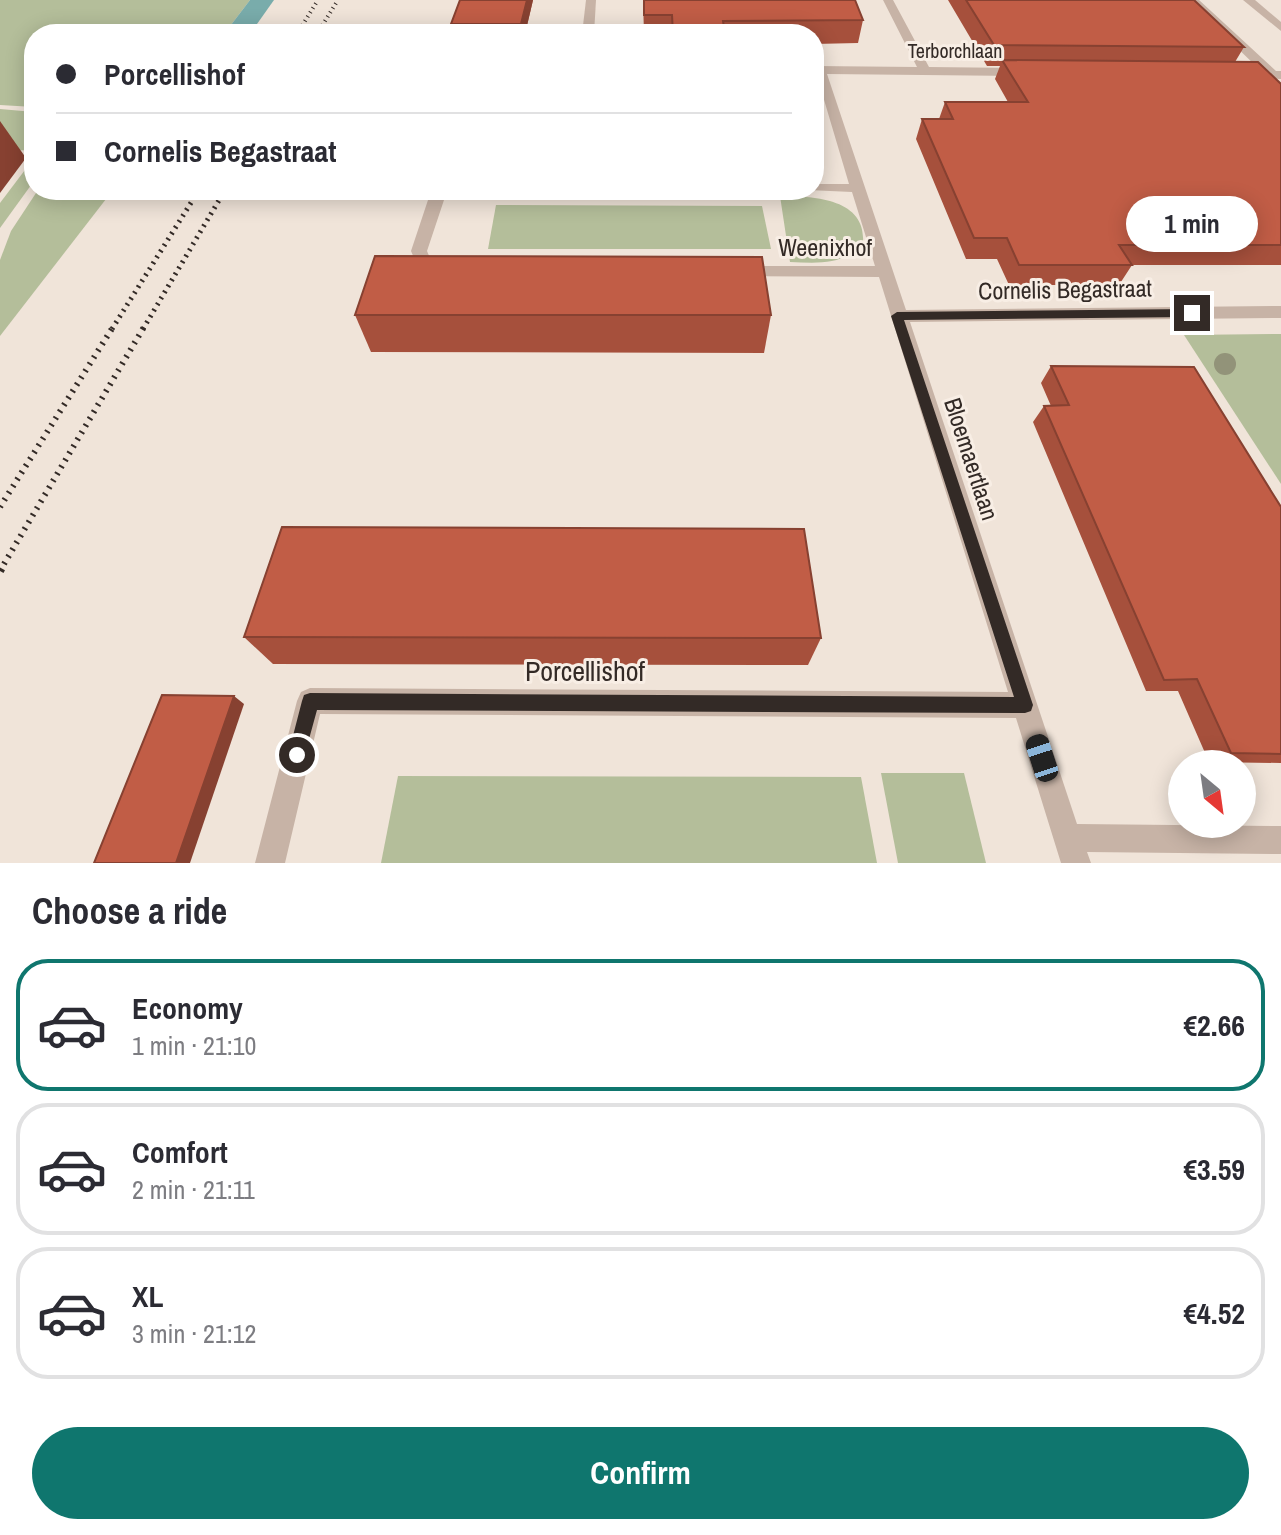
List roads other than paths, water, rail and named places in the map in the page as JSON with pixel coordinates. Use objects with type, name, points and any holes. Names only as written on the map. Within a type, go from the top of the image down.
[{"type":"street","points":[[589,24],[591,0]]},
{"type":"street","points":[[888,0],[925,71]]},
{"type":"street","points":[[1193,0],[1276,74]]},
{"type":"street","points":[[1248,0],[1281,28]]},
{"type":"street","name":"Terborchlaan","points":[[824,70],[1035,72]]},
{"type":"street","points":[[1225,74],[1276,74]]},
{"type":"street","name":"Bloemaertlaan","points":[[824,91],[1072,850]]},
{"type":"street","points":[[824,188],[857,188]]},
{"type":"street","points":[[436,200],[419,251],[426,268],[458,269]]},
{"type":"street","name":"Weenixhof","points":[[726,271],[884,272]]},
{"type":"street","name":"Cornelis Begastraat","points":[[897,316],[1281,312]]},
{"type":"street","name":"Porcellishof","points":[[270,863],[310,701],[1025,705]]},
{"type":"street","points":[[1072,850],[1281,840]]},
{"type":"water","points":[[250,0],[274,0],[257,24],[232,24]]},
{"type":"railway","points":[[303,24],[318,0]]},
{"type":"railway","points":[[323,24],[338,0]]},
{"type":"railway","points":[[112,329],[193,200]]},
{"type":"railway","points":[[143,329],[219,200]]},
{"type":"railway","points":[[0,507],[113,327]]},
{"type":"railway","points":[[4,564],[144,327]]},
{"type":"railway","points":[[0,571],[5,562]]}]
